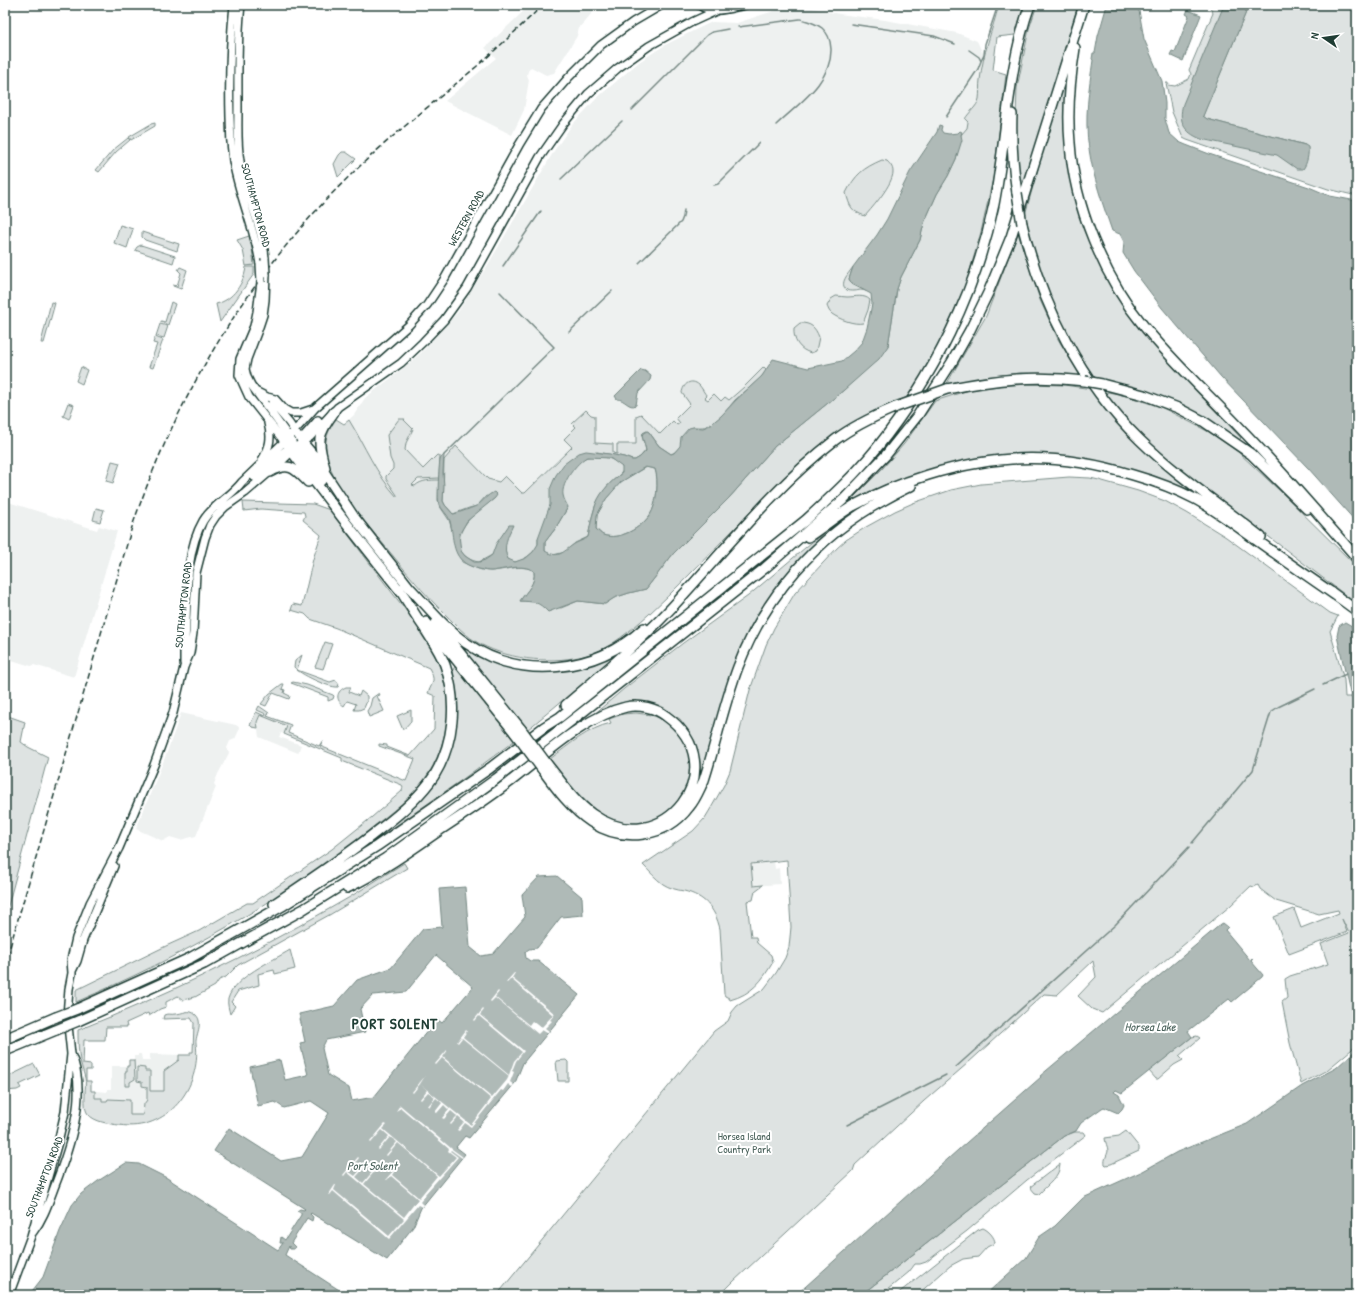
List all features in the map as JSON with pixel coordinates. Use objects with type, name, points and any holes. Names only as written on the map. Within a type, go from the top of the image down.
[{"type":"highway","points":[[544,726],[572,708],[806,520],[838,490],[875,450],[907,407],[954,324],[971,283],[984,245],[994,203],[1009,91],[1030,5]]},
{"type":"highway","points":[[1084,5],[1071,76],[1070,142],[1074,176],[1080,204],[1104,264],[1143,325],[1180,366],[1244,431],[1357,558]]},
{"type":"highway","points":[[302,910],[386,858],[496,780],[765,568],[843,500],[886,455],[918,415],[952,362],[988,293],[1011,237],[1084,5]]},
{"type":"highway","points":[[1016,58],[1011,129],[1013,163],[1022,224],[1038,280],[1064,337],[1089,379],[1119,418],[1140,440],[1170,466],[1357,612]]},
{"type":"highway","points":[[5,1039],[190,958],[214,945],[284,905],[377,846],[490,768],[544,726],[639,641],[674,605],[782,486],[812,459],[836,439],[862,423],[896,407],[947,389],[986,382],[1022,378],[1050,378],[1085,381],[1144,395],[1178,408],[1203,421],[1251,454],[1357,558]]},
{"type":"highway","points":[[329,479],[319,443],[322,431],[336,409]]},
{"type":"highway","points":[[295,440],[313,455],[354,517],[518,731],[574,808],[591,822],[607,830],[618,834],[641,835],[666,827],[679,818],[689,808],[696,797],[704,780],[730,689],[747,646],[765,613],[790,577],[823,543],[871,507],[906,488],[952,468]]},
{"type":"highway","points":[[295,440],[318,476],[325,494],[344,520],[402,593],[518,731]]},
{"type":"highway","points":[[765,568],[853,506],[889,488],[952,468],[999,460],[1048,458],[1099,465],[1148,479],[1196,500],[1335,595]]},
{"type":"highway","points":[[270,472],[284,467],[294,469],[298,471],[316,489],[325,494]]},
{"type":"highway","points":[[405,583],[455,635],[472,647],[510,663],[532,667],[553,667],[567,666],[587,661],[602,656],[619,647],[642,629],[694,578],[704,571]]},
{"type":"highway","points":[[214,945],[358,847],[390,822],[418,797],[440,764],[448,744],[452,724],[452,700],[448,676],[443,660],[435,645],[402,593]]},
{"type":"highway","points":[[5,1051],[78,1021],[204,964],[302,910],[389,866],[506,784],[592,720],[620,708],[638,706],[649,708],[663,714],[676,723],[692,747],[695,760],[692,787],[686,800],[676,812],[667,819],[642,828],[629,828],[603,821],[592,814],[544,766]]},
{"type":"main road","name":"SOUTHAMPTON ROAD","points":[[234,5],[230,80],[233,160],[254,231],[260,264],[261,282],[254,326],[240,359],[239,370],[242,382],[249,397],[268,420],[295,440]]},
{"type":"main road","name":"SOUTHAMPTON ROAD","points":[[240,5],[238,81],[239,160],[244,184],[260,228],[264,248],[266,274],[263,315],[247,359],[246,369],[249,381],[261,399],[295,440]]},
{"type":"main road","name":"WESTERN ROAD","points":[[295,440],[315,408],[410,325],[427,305],[445,278],[519,145],[541,109],[569,77],[601,45],[633,22],[662,5]]},
{"type":"main road","points":[[699,5],[704,9],[716,11]]},
{"type":"main road","points":[[238,488],[244,486],[295,440],[310,437],[336,409],[401,362],[444,320],[467,288],[540,157],[563,124],[588,94],[618,68],[649,46],[692,22],[716,11],[745,5]]},
{"type":"main road","points":[[257,392],[275,399],[284,409],[293,413],[301,413],[315,408]]},
{"type":"main road","points":[[267,397],[295,440]]},
{"type":"main road","points":[[257,469],[270,446],[271,434],[268,420]]},
{"type":"main road","name":"SOUTHAMPTON ROAD","points":[[184,668],[190,563],[194,542],[203,521],[208,513],[238,488],[257,469],[295,440]]},
{"type":"main road","name":"SOUTHAMPTON ROAD","points":[[72,973],[72,955],[78,931],[87,909],[119,848],[168,726],[177,699],[194,633],[196,574],[207,532],[216,516],[225,507],[245,493],[270,472],[295,440]]},
{"type":"main road","name":"SOUTHAMPTON ROAD","points":[[9,1295],[31,1236],[63,1122],[71,1054],[68,1016],[69,989],[72,973],[91,917],[118,859],[119,848]]},
{"type":"main road","points":[[72,955],[85,923],[91,917],[87,909]]},
{"type":"main road","name":"SOUTHAMPTON ROAD","points":[[31,1236],[39,1225],[45,1212],[64,1164],[74,1126],[77,1103],[76,1064],[71,1054]]},
{"type":"shaded area","points":[[530,5],[549,5],[553,7],[554,5],[599,5],[579,28],[577,36],[554,73],[546,75],[531,67],[528,71],[527,75],[529,80],[524,110],[512,135],[445,101],[496,58],[485,48]]},
{"type":"shaded area","points":[[789,6],[803,6],[839,14],[885,20],[957,33],[977,41],[984,56],[986,101],[941,314],[474,617],[344,424],[354,415],[365,398],[422,352],[458,312],[489,263],[554,151],[572,125],[597,98],[639,62],[665,45],[693,31],[712,22],[737,23]]},
{"type":"shaded area","points":[[5,501],[97,530],[99,526],[117,531],[74,677],[5,658]]},
{"type":"shaded area","points":[[181,713],[236,725],[240,728],[235,739],[230,741],[227,748],[229,753],[214,784],[216,787],[196,836],[180,840],[170,837],[163,841],[136,829],[166,755]]},
{"type":"shaded area","points":[[260,715],[287,726],[284,734],[281,733],[279,737],[301,745],[298,753],[259,737],[257,722]]},
{"type":"shaded area","points":[[774,861],[775,869],[779,868],[780,884],[753,886],[751,864]]},
{"type":"shaded area","points":[[138,1054],[141,1054],[142,1060],[150,1060],[150,1054],[182,1055],[164,1091],[152,1110],[142,1116],[129,1116],[128,1101],[102,1101],[95,1098],[95,1091],[107,1092],[107,1089],[111,1089],[111,1066],[129,1066],[129,1060],[134,1060],[134,1056],[138,1056]]},
{"type":"green space","points":[[999,5],[1024,5],[1015,35],[997,37],[993,70],[1006,74],[994,174],[981,232],[966,284],[936,351],[912,395],[875,411],[856,422],[831,438],[805,458],[658,606],[628,632],[604,648],[588,655],[575,658],[547,660],[533,659],[493,650],[480,644],[466,634],[414,581],[361,517],[339,486],[333,476],[326,452],[327,435],[336,419],[344,424],[349,420],[383,479],[397,497],[386,479],[386,476],[393,469],[387,435],[399,419],[405,419],[404,420],[413,429],[406,443],[405,450],[423,469],[437,455],[440,456],[439,478],[418,479],[412,485],[415,486],[426,481],[439,480],[439,505],[449,520],[462,562],[486,571],[518,567],[534,571],[534,580],[520,601],[531,601],[561,608],[578,601],[605,604],[614,598],[646,589],[673,554],[729,498],[775,446],[844,390],[888,346],[897,289],[901,277],[920,240],[924,223],[937,194],[956,159],[961,135],[967,128],[968,122],[965,119],[977,105],[979,99],[983,61]]},
{"type":"green space","points":[[1037,5],[1078,5],[1021,193],[1015,145],[1017,88],[1029,29]]},
{"type":"green space","points":[[1209,5],[1225,5],[1183,114],[1305,145],[1207,119],[1203,116],[1249,5],[1357,5],[1357,196],[1328,189],[1183,138],[1172,112],[1166,83],[1168,83],[1168,85],[1175,86],[1189,79],[1191,74],[1189,70],[1213,13]]},
{"type":"green space","points":[[1064,83],[1068,84],[1072,185],[1130,315],[1161,353],[1241,438],[1238,441],[1186,407],[1166,398],[1092,378],[1066,335],[1038,268],[1025,215]]},
{"type":"green space","points":[[155,123],[155,126],[131,140],[129,137],[151,124]]},
{"type":"green space","points":[[128,138],[130,140],[116,152],[99,172],[96,170],[113,150]]},
{"type":"green space","points":[[342,152],[346,152],[356,159],[338,177],[334,164]]},
{"type":"green space","points":[[882,160],[887,161],[891,166],[893,170],[892,177],[882,195],[865,216],[852,208],[846,193],[860,173]]},
{"type":"green space","points":[[120,225],[133,229],[127,248],[114,243]]},
{"type":"green space","points":[[142,232],[179,244],[177,251],[145,240],[142,237]]},
{"type":"green space","points":[[1018,233],[1040,300],[1058,339],[1081,377],[1021,373],[984,377],[946,385],[986,316]]},
{"type":"green space","points":[[249,236],[254,265],[246,266],[243,250],[237,240]]},
{"type":"green space","points":[[141,245],[175,256],[173,263],[135,250]]},
{"type":"green space","points":[[180,267],[187,270],[181,289],[173,286],[177,286],[181,273],[178,270]]},
{"type":"green space","points":[[246,267],[254,267],[254,274],[220,322],[216,304],[228,299],[237,290],[243,279]]},
{"type":"green space","points":[[853,267],[849,279],[852,284],[866,291],[849,291],[845,288],[845,278]]},
{"type":"green space","points":[[836,296],[862,296],[870,300],[863,323],[847,321],[839,318],[829,311],[827,306],[831,299]]},
{"type":"green space","points":[[51,302],[55,303],[44,343],[41,343]]},
{"type":"green space","points":[[171,302],[175,304],[168,325],[161,321],[165,322]]},
{"type":"green space","points":[[800,323],[812,326],[816,331],[819,337],[816,351],[811,353],[807,352],[798,344],[795,337],[794,328]]},
{"type":"green space","points":[[160,324],[168,326],[164,338],[156,336]]},
{"type":"green space","points":[[155,337],[163,340],[153,368],[149,367],[157,344],[153,343]]},
{"type":"green space","points":[[81,367],[87,370],[82,384],[76,381]]},
{"type":"green space","points":[[764,367],[767,370],[756,382],[735,400],[715,422],[707,426],[693,427],[674,453],[671,454],[659,446],[647,431],[643,433],[642,436],[646,450],[635,460],[597,452],[586,457],[605,457],[618,463],[623,470],[608,486],[597,501],[588,537],[575,543],[565,552],[553,555],[545,552],[545,542],[555,529],[568,507],[538,538],[538,545],[533,552],[516,562],[512,562],[508,559],[505,548],[479,562],[467,558],[461,551],[459,539],[465,525],[476,513],[495,498],[486,496],[477,506],[453,514],[445,505],[443,501],[444,460],[456,446],[488,479],[499,482],[505,476],[522,493],[525,493],[572,447],[564,439],[576,427],[572,423],[586,410],[591,415],[595,416],[595,443],[613,444],[613,453],[617,454],[617,444],[636,444],[636,416],[641,414],[660,434],[673,421],[677,425],[680,423],[676,418],[690,404],[682,393],[684,387],[688,383],[693,382],[699,385],[707,396],[705,398],[708,400],[714,394],[721,401],[725,397],[729,400]]},
{"type":"green space","points":[[1027,384],[1064,385],[1092,389],[1196,491],[1195,494],[1149,475],[1110,464],[1057,455],[966,462],[933,469],[838,513],[882,469],[904,444],[935,401],[969,390]]},
{"type":"green space","points":[[1108,392],[1161,407],[1209,432],[1238,452],[1357,567],[1357,604],[1172,463],[1141,436],[1104,394]]},
{"type":"green space","points":[[68,403],[74,405],[69,419],[63,416]]},
{"type":"green space","points":[[112,461],[120,463],[113,483],[106,481]]},
{"type":"green space","points":[[646,467],[655,469],[657,479],[656,499],[650,515],[635,529],[623,535],[602,535],[596,529],[597,515],[606,499],[620,482]]},
{"type":"green space","name":"Horsea Island Country Park","points":[[1069,477],[1099,480],[1138,491],[1165,501],[1226,537],[1330,613],[1338,616],[1330,631],[1344,680],[1345,697],[1351,697],[1357,707],[1357,1045],[1327,1070],[1301,1084],[1290,1043],[1282,1002],[1287,998],[1285,979],[1328,964],[1321,944],[1349,933],[1342,919],[1347,932],[1289,954],[1274,917],[1294,909],[1301,928],[1339,913],[1338,910],[1319,914],[1276,901],[1260,889],[1258,885],[1254,887],[1251,886],[1230,906],[1102,1013],[1092,1009],[1078,996],[1096,977],[1093,961],[1057,995],[1044,994],[855,1165],[853,1171],[720,1295],[497,1295],[714,1031],[728,1021],[732,1012],[737,1006],[764,989],[785,958],[789,947],[791,927],[787,860],[751,864],[753,886],[763,885],[755,891],[753,900],[747,901],[751,937],[756,937],[757,943],[771,955],[773,962],[756,986],[744,994],[730,1000],[724,994],[720,929],[712,909],[697,896],[670,888],[663,884],[643,865],[693,831],[705,818],[724,785],[730,771],[750,690],[766,645],[774,628],[795,593],[846,540],[866,527],[913,503],[951,490],[981,484]]},
{"type":"green space","points":[[243,502],[313,504],[330,510],[415,622],[433,652],[442,672],[446,690],[448,710],[443,742],[430,771],[410,796],[368,831],[299,882],[228,927],[191,947],[115,985],[76,1002],[76,990],[199,931],[247,903],[253,903],[332,849],[402,791],[402,785],[342,761],[342,758],[284,734],[287,726],[260,715],[257,722],[258,728],[252,727],[250,725],[256,712],[265,716],[266,714],[257,710],[259,706],[269,713],[267,716],[291,725],[288,733],[319,746],[323,740],[320,746],[406,781],[415,759],[379,746],[379,744],[387,745],[387,747],[410,756],[434,729],[435,696],[428,693],[433,681],[429,668],[336,628],[310,619],[305,614],[291,610],[293,604],[302,606],[313,559],[321,535],[303,520],[305,516],[304,512],[261,509],[244,511]]},
{"type":"green space","points":[[96,508],[104,510],[100,522],[93,520]]},
{"type":"green space","points":[[847,517],[818,542],[763,608],[701,778],[700,763],[695,741],[680,719],[661,708],[640,702],[620,703],[605,709],[587,720],[625,688],[683,643],[748,596],[812,542]]},
{"type":"green space","points":[[325,642],[332,644],[323,669],[315,667]]},
{"type":"green space","points":[[465,646],[532,671],[553,671],[577,668],[592,664],[608,657],[622,647],[624,649],[527,730],[463,648]]},
{"type":"green space","points":[[302,655],[297,670],[294,667],[295,661]]},
{"type":"green space","points":[[455,666],[514,741],[463,779],[360,851],[399,818],[431,788],[436,781],[454,734],[457,695],[453,670]]},
{"type":"green space","points":[[297,670],[330,682],[336,680],[339,684],[338,687],[321,683]]},
{"type":"green space","points":[[293,682],[307,685],[333,695],[333,699],[328,701],[328,697],[291,683]]},
{"type":"green space","points":[[284,684],[282,689],[285,690],[284,693],[290,696],[289,699],[273,693],[266,706],[261,704],[269,694]]},
{"type":"green space","points":[[346,687],[351,687],[349,692],[359,696],[361,691],[367,696],[367,701],[364,708],[354,710],[356,704],[347,701],[344,706],[341,704],[338,696],[340,691]]},
{"type":"green space","points":[[379,693],[380,695],[377,696],[384,711],[369,717],[367,711],[372,698]]},
{"type":"green space","points":[[411,710],[411,721],[403,730],[397,716]]},
{"type":"green space","points":[[636,713],[651,715],[659,718],[674,729],[680,736],[688,753],[691,772],[688,782],[677,803],[659,818],[637,824],[613,820],[594,809],[578,794],[550,759],[587,733],[603,725],[611,723],[609,719],[623,714]]},
{"type":"green space","points":[[8,716],[25,722],[21,742],[48,757],[5,917],[5,725]]},
{"type":"green space","points":[[404,863],[407,868],[331,914],[238,965],[226,977],[219,980],[215,986],[195,997],[183,1000],[178,996],[166,1002],[166,1007],[149,1016],[148,1013],[126,1023],[127,1027],[106,1027],[105,1040],[84,1040],[83,1064],[91,1065],[91,1070],[86,1070],[86,1081],[91,1081],[91,1091],[95,1091],[95,1098],[102,1098],[102,1101],[107,1101],[108,1099],[130,1100],[130,1115],[143,1115],[144,1104],[147,1100],[147,1087],[142,1086],[142,1082],[137,1081],[137,1067],[145,1068],[145,1071],[150,1071],[150,1091],[164,1091],[164,1071],[179,1060],[179,1055],[190,1055],[190,1052],[193,1052],[194,1023],[191,1018],[163,1019],[164,1015],[191,1012],[196,1015],[199,1022],[193,1076],[187,1090],[178,1104],[166,1114],[152,1122],[136,1126],[119,1125],[98,1121],[88,1114],[85,1107],[85,1080],[79,1057],[78,1030],[174,989],[237,959],[339,904]]},
{"type":"green space","points":[[290,950],[295,969],[275,974],[274,970],[258,974],[259,985],[238,991],[231,1002],[235,1006],[230,1014],[228,999],[238,984],[254,970]]},
{"type":"green space","points":[[1197,1036],[1200,1038],[1179,1056],[1183,1060],[1156,1079],[1149,1071],[1192,1037]]},
{"type":"green space","points":[[129,1060],[134,1060],[135,1079],[130,1082],[130,1086],[125,1086],[125,1072],[127,1072],[127,1066],[129,1066]]},
{"type":"green space","points":[[566,1060],[568,1062],[568,1081],[558,1081],[556,1061]]},
{"type":"green space","points":[[34,1064],[40,1075],[19,1085],[21,1088],[17,1090],[5,1091],[5,1078]]},
{"type":"green space","points":[[1126,1131],[1139,1147],[1139,1151],[1106,1165],[1105,1161],[1108,1151],[1105,1138],[1119,1136]]},
{"type":"green space","points":[[1075,1132],[1084,1132],[1086,1135],[1027,1180],[967,1231],[926,1262],[915,1264],[909,1272],[887,1290],[878,1290],[874,1295],[861,1295],[1064,1136]]},
{"type":"green space","points":[[1060,1164],[1058,1173],[1055,1177],[1039,1194],[1035,1193],[1030,1187]]},
{"type":"green space","points":[[983,1228],[991,1234],[995,1243],[987,1247],[978,1257],[963,1259],[950,1266],[917,1295],[896,1295],[978,1230]]},
{"type":"water","points":[[1107,5],[1138,5],[1144,39],[1162,81],[1165,103],[1165,119],[1169,133],[1179,142],[1212,155],[1309,187],[1330,196],[1357,201],[1357,523],[1308,468],[1221,377],[1162,308],[1134,271],[1123,253],[1124,242],[1120,234],[1112,231],[1093,170],[1087,126],[1092,59],[1093,53],[1095,53],[1098,36]]},
{"type":"water","points":[[1224,5],[1249,5],[1203,116],[1207,119],[1305,145],[1308,147],[1308,153],[1307,162],[1303,169],[1297,169],[1277,155],[1201,139],[1190,133],[1184,126],[1181,116],[1183,104]]},
{"type":"water","points":[[1188,10],[1201,15],[1183,61],[1170,55],[1172,51],[1175,52],[1189,16],[1186,14]]},
{"type":"water","points":[[939,125],[942,126],[941,130],[943,133],[958,133],[960,131],[962,132],[962,140],[956,159],[937,194],[924,223],[920,240],[901,277],[897,289],[888,346],[879,359],[844,390],[775,446],[729,498],[673,554],[646,589],[614,598],[605,604],[578,601],[548,612],[536,603],[520,601],[534,580],[534,571],[524,567],[491,571],[485,570],[468,565],[459,557],[454,546],[450,521],[438,500],[440,460],[444,455],[443,501],[453,514],[477,506],[487,496],[494,492],[497,495],[467,521],[459,535],[461,551],[465,556],[474,562],[485,560],[492,555],[496,544],[509,525],[513,525],[506,542],[506,555],[508,559],[515,562],[526,558],[533,552],[538,544],[538,538],[550,505],[550,489],[556,475],[564,464],[579,453],[586,451],[610,454],[635,460],[646,451],[642,436],[643,433],[647,431],[659,446],[671,454],[674,453],[680,446],[681,437],[689,428],[703,428],[710,425],[721,416],[762,376],[773,359],[808,368],[842,361],[854,351],[862,342],[867,328],[872,304],[871,294],[852,284],[849,279],[853,267],[887,219],[910,172],[937,132]],"holes":[[[587,457],[610,458],[622,467],[622,473],[608,485],[598,499],[593,513],[588,537],[562,553],[554,555],[550,554],[545,551],[545,542],[555,529],[568,507],[563,495],[564,485],[574,468]],[[645,467],[655,469],[657,479],[656,499],[650,515],[635,529],[623,535],[602,535],[596,529],[597,515],[606,499],[621,482]]]},
{"type":"water","points":[[641,370],[645,371],[651,376],[650,380],[638,393],[636,405],[631,406],[620,399],[617,399],[615,396]]},
{"type":"water","points":[[1345,622],[1357,629],[1357,707],[1350,693],[1337,636],[1339,626]]},
{"type":"water","name":"Port Solent","points":[[557,876],[582,897],[583,915],[561,917],[537,948],[529,949],[525,952],[526,958],[530,961],[538,961],[579,995],[523,1063],[515,1083],[469,1138],[465,1136],[456,1147],[465,1154],[421,1208],[413,1227],[387,1260],[311,1213],[310,1214],[313,1217],[312,1221],[307,1218],[291,1243],[295,1247],[294,1249],[290,1249],[289,1246],[285,1255],[347,1295],[29,1295],[43,1277],[60,1231],[72,1205],[81,1194],[126,1163],[139,1164],[167,1178],[278,1250],[283,1243],[280,1243],[281,1237],[285,1240],[301,1215],[301,1213],[297,1211],[300,1209],[305,1209],[214,1151],[229,1128],[281,1161],[302,1157],[329,1113],[311,1101],[284,1108],[275,1102],[258,1106],[250,1067],[280,1060],[285,1080],[308,1075],[300,1043],[305,1042],[299,1014],[334,1006],[357,980],[391,968],[423,929],[442,927],[439,889],[465,887],[470,947],[481,956],[493,954],[525,917],[522,895],[539,877]],"holes":[[[436,955],[473,987],[442,1023],[437,1019],[374,1097],[352,1101],[349,1088],[328,1075],[322,1048],[326,1040],[365,1032],[360,1009],[373,995],[406,992]]]},
{"type":"water","name":"Horsea Lake","points":[[1223,923],[1228,927],[1225,930],[1250,960],[1252,958],[1253,959],[1251,961],[1263,975],[1262,977],[1232,1002],[1229,999],[1188,1031],[1192,1037],[1122,1093],[1116,1090],[1114,1092],[1119,1095],[1124,1105],[1118,1113],[1104,1107],[1102,1108],[1081,1123],[1076,1131],[1064,1136],[861,1295],[796,1295],[1041,1077],[1040,1076]]},
{"type":"water","points":[[1357,1049],[1357,1295],[985,1295],[1026,1258],[1039,1237],[1055,1226],[1083,1198],[1143,1171],[1177,1152],[1247,1124],[1302,1086],[1336,1068]]},
{"type":"pier","points":[[514,973],[512,978],[555,1014],[550,1020],[552,1021],[545,1028],[549,1031],[547,1033],[542,1030],[538,1034],[495,998],[491,1002],[490,1001],[498,991],[499,992],[495,997],[529,1025],[532,1021],[541,1028],[553,1015],[511,979],[507,983],[506,982]]},
{"type":"pier","points":[[483,1009],[484,1010],[480,1015],[524,1051],[516,1061],[512,1071],[514,1072],[510,1082],[514,1085],[512,1087],[508,1084],[503,1091],[501,1090],[471,1127],[465,1123],[459,1131],[457,1130],[464,1122],[458,1117],[451,1125],[450,1124],[457,1116],[451,1111],[444,1119],[442,1118],[449,1110],[444,1105],[437,1113],[435,1112],[442,1103],[436,1098],[429,1107],[428,1106],[435,1097],[428,1092],[421,1100],[420,1099],[427,1090],[420,1084],[471,1125],[491,1099],[442,1058],[436,1065],[435,1064],[448,1050],[443,1057],[492,1098],[509,1076],[462,1038],[458,1043],[457,1042],[466,1030],[467,1031],[463,1037],[509,1075],[514,1061],[522,1052],[479,1016],[475,1021],[474,1020]]},
{"type":"pier","points":[[425,1076],[413,1093],[412,1092]]},
{"type":"pier","points":[[400,1105],[463,1157],[462,1158],[451,1150],[450,1151],[458,1157],[425,1194],[426,1195],[420,1202],[423,1205],[422,1207],[418,1205],[389,1239],[333,1191],[330,1195],[329,1194],[336,1185],[334,1190],[389,1236],[404,1219],[347,1172],[344,1176],[343,1175],[358,1157],[359,1158],[348,1171],[355,1176],[366,1164],[367,1165],[356,1177],[363,1183],[374,1170],[375,1171],[364,1184],[404,1217],[418,1199],[391,1176],[387,1180],[386,1179],[396,1169],[392,1175],[419,1198],[437,1176],[398,1143],[387,1156],[386,1155],[397,1142],[390,1137],[379,1150],[378,1149],[389,1136],[382,1130],[371,1143],[370,1142],[385,1124],[387,1125],[383,1129],[439,1176],[456,1157],[448,1151],[449,1149],[401,1108],[396,1111]]},
{"type":"waterway","points":[[981,61],[998,5]]},
{"type":"waterway","points":[[738,27],[800,19]]},
{"type":"waterway","points":[[776,125],[812,92],[826,72],[830,61],[831,49],[826,32],[818,25],[801,19]]},
{"type":"waterway","points":[[851,24],[934,36],[955,44]]},
{"type":"waterway","points":[[632,110],[707,35],[712,32],[728,29]]},
{"type":"waterway","points":[[946,117],[978,69],[981,61],[979,57],[969,50]]},
{"type":"waterway","points":[[561,179],[622,121]]},
{"type":"waterway","points":[[714,185],[718,184],[759,143]]},
{"type":"waterway","points":[[639,263],[681,222],[684,210]]},
{"type":"waterway","points":[[503,266],[541,211]]},
{"type":"waterway","points":[[569,332],[612,291]]},
{"type":"waterway","points":[[444,455],[554,347],[500,292]]},
{"type":"waterway","points":[[1323,685],[1346,674]]},
{"type":"waterway","points":[[1192,843],[1253,770],[1271,712],[1315,689]]},
{"type":"waterway","points":[[956,1067],[1115,925],[1189,847]]},
{"type":"waterway","points":[[847,1125],[946,1075]]},
{"type":"railway","points":[[5,964],[132,527],[172,427],[197,379],[224,333],[254,288],[287,245],[322,204],[374,153],[476,67],[543,5]]},
{"type":"district","name":"PORT SOLENT","points":[[395,1024]]}]
